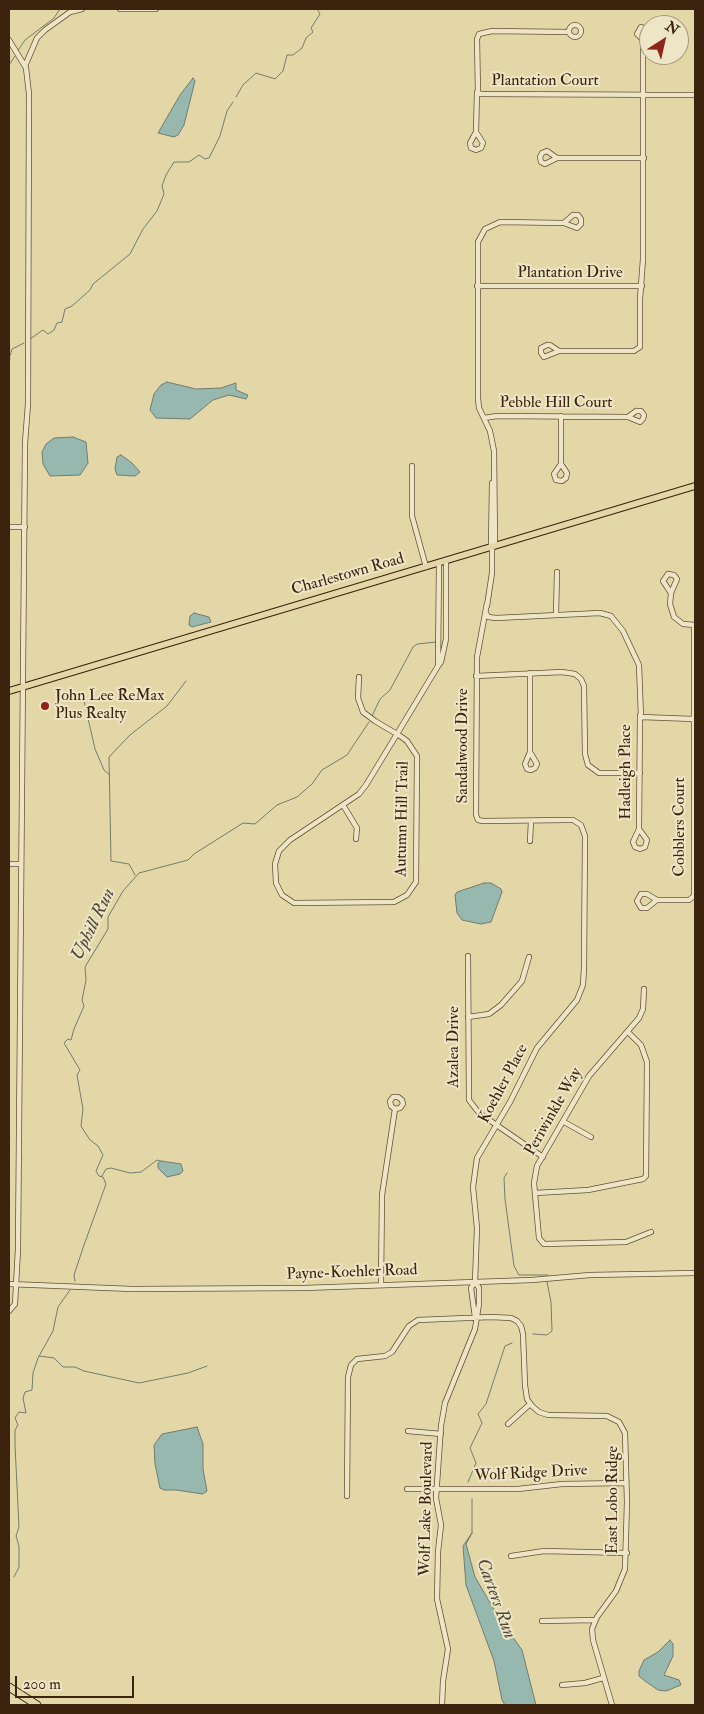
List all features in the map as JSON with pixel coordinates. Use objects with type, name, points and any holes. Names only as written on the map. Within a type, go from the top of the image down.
[{"type":"highway","points":[[9,1686],[37,1705]]},
{"type":"main road","name":"Charlestown Road","points":[[9,691],[695,486]]},
{"type":"street","points":[[25,66],[37,38],[70,12],[82,9]]},
{"type":"street","points":[[120,9],[156,9]]},
{"type":"street","name":"Plantation Court","points":[[568,32],[492,31],[479,34],[477,39],[477,90],[482,94],[695,95]]},
{"type":"street","points":[[9,40],[25,66],[29,94],[16,1284],[14,1304],[9,1311]]},
{"type":"street","name":"Plantation Drive","points":[[477,286],[642,286],[643,65]]},
{"type":"street","points":[[476,132],[477,90]]},
{"type":"street","points":[[557,158],[644,158]]},
{"type":"street","points":[[493,546],[494,477],[492,441],[478,398],[478,242],[482,233],[489,226],[505,222],[564,223]]},
{"type":"street","points":[[560,351],[634,351],[639,349],[642,286]]},
{"type":"street","name":"Pebble Hill Court","points":[[484,418],[497,416],[628,417]]},
{"type":"street","points":[[561,416],[561,464]]},
{"type":"street","points":[[412,466],[412,516],[426,567]]},
{"type":"street","points":[[9,527],[25,527]]},
{"type":"street","name":"Sandalwood Drive","points":[[493,546],[492,573],[477,652],[477,818],[484,822],[573,820],[582,826],[585,836],[584,909]]},
{"type":"street","name":"Autumn Hill Trail","points":[[397,734],[414,747],[418,761],[416,877],[414,887],[403,898],[382,902],[304,904],[290,900],[280,892],[276,883],[275,864],[282,847],[343,806],[363,790],[444,655],[446,640],[446,561]]},
{"type":"street","points":[[438,666],[439,563]]},
{"type":"street","points":[[556,615],[557,572]]},
{"type":"street","points":[[640,715],[648,718],[694,719],[695,625],[683,624],[674,617],[670,604],[671,593]]},
{"type":"street","name":"Hadleigh Place","points":[[487,603],[486,614],[490,618],[600,613],[608,614],[617,620],[639,665],[639,829]]},
{"type":"street","points":[[476,676],[567,672],[578,676],[584,686],[585,754],[588,765],[599,773],[640,773]]},
{"type":"street","points":[[530,673],[530,752]]},
{"type":"street","points":[[359,677],[358,698],[363,712],[397,734]]},
{"type":"street","name":"Cobblers Court","points":[[657,900],[689,900],[694,896],[694,719]]},
{"type":"street","points":[[343,806],[357,828],[356,839]]},
{"type":"street","points":[[530,842],[531,821]]},
{"type":"street","points":[[9,864],[21,864]]},
{"type":"street","name":"Koehler Place","points":[[476,1282],[477,1228],[474,1169],[480,1153],[516,1092],[537,1048],[580,996],[584,979],[584,909]]},
{"type":"street","name":"Azalea Drive","points":[[468,956],[469,1100],[475,1110],[543,1157]]},
{"type":"street","points":[[468,1017],[489,1014],[502,1005],[522,981],[529,957]]},
{"type":"street","name":"Periwinkle Way","points":[[644,989],[641,1013],[628,1032],[588,1076],[543,1157],[535,1172],[535,1193],[538,1238],[544,1244],[626,1242],[651,1232]]},
{"type":"street","points":[[535,1193],[588,1190],[643,1179],[646,1176],[646,1057],[641,1045],[628,1032]]},
{"type":"street","points":[[381,1284],[382,1195],[395,1109]]},
{"type":"street","points":[[564,1122],[591,1136]]},
{"type":"street","name":"Payne-Koehler Road","points":[[9,1284],[132,1289],[304,1288],[476,1282],[590,1275],[695,1273]]},
{"type":"street","name":"Wolf Lake Boulevard","points":[[442,1705],[448,1643],[438,1605],[438,1552],[441,1525],[437,1489],[440,1434],[445,1404],[474,1333],[475,1317],[479,1308],[479,1288],[476,1282]]},
{"type":"street","points":[[347,1496],[348,1377],[351,1365],[357,1359],[385,1356],[392,1352],[408,1326],[418,1320],[475,1317],[510,1318],[521,1326],[525,1385],[530,1404],[508,1424]]},
{"type":"street","name":"East Lobo Ridge","points":[[530,1404],[539,1412],[548,1415],[604,1415],[617,1420],[625,1433],[627,1552],[624,1573],[618,1587],[595,1620]]},
{"type":"street","points":[[408,1431],[440,1434]]},
{"type":"street","name":"Wolf Ridge Drive","points":[[407,1489],[518,1489],[572,1484],[626,1483]]},
{"type":"street","points":[[511,1556],[544,1551],[627,1552]]},
{"type":"street","points":[[542,1621],[595,1620],[592,1629],[593,1640],[612,1705]]},
{"type":"street","points":[[562,1685],[585,1683],[603,1678]]},
{"type":"water","points":[[193,78],[195,81],[184,125],[178,135],[174,137],[158,133],[180,95]]},
{"type":"water","points":[[167,382],[196,389],[221,388],[236,383],[236,390],[248,395],[246,399],[229,395],[213,400],[190,419],[156,418],[150,410],[154,394],[161,385]]},
{"type":"water","points":[[73,437],[86,442],[88,463],[80,475],[50,476],[43,464],[42,452],[46,444],[54,438]]},
{"type":"water","points":[[121,455],[140,472],[135,476],[117,475],[115,469],[117,457]]},
{"type":"water","points":[[194,613],[209,617],[211,622],[192,627],[189,625],[190,616]]},
{"type":"water","points":[[484,883],[491,883],[501,889],[502,892],[491,922],[481,924],[462,920],[457,913],[455,895],[457,892]]},
{"type":"water","points":[[161,1161],[181,1164],[183,1171],[180,1174],[167,1177],[158,1168],[158,1163]]},
{"type":"water","points":[[197,1427],[203,1444],[203,1469],[207,1491],[203,1494],[160,1488],[155,1464],[154,1445],[162,1434]]},
{"type":"water","points":[[472,1533],[466,1544],[475,1577],[498,1616],[522,1650],[536,1705],[505,1705],[502,1700],[494,1661],[466,1585],[463,1546]]},
{"type":"water","points":[[670,1640],[673,1644],[673,1656],[664,1675],[679,1680],[681,1685],[666,1691],[658,1690],[639,1676],[639,1671],[644,1660],[658,1652]]},
{"type":"waterway","points":[[17,52],[25,40],[54,18],[60,9]]},
{"type":"waterway","points":[[236,97],[243,85],[256,73],[275,79],[283,71],[287,55],[293,55],[302,48],[306,38],[313,32],[311,28],[320,14],[317,9]]},
{"type":"waterway","points":[[9,65],[15,56]]},
{"type":"waterway","points":[[30,339],[43,330],[48,334],[54,330],[57,323],[62,322],[65,309],[72,306],[90,290],[93,284],[130,254],[143,229],[157,211],[164,194],[162,186],[174,162],[189,162],[199,155],[205,159],[209,158],[220,136],[227,111],[233,102]]},
{"type":"waterway","points":[[10,356],[12,349],[24,343]]},
{"type":"waterway","points":[[9,362],[10,358]]},
{"type":"waterway","name":"Uphill Run","points":[[372,716],[380,699],[390,690],[413,647],[417,644],[436,642]]},
{"type":"waterway","points":[[135,875],[129,864],[111,861],[109,757],[130,735],[167,706],[186,681]]},
{"type":"waterway","points":[[82,692],[95,749],[104,770],[110,775]]},
{"type":"waterway","name":"Uphill Run","points":[[75,1281],[74,1275],[106,1184],[103,1177],[99,1176],[96,1171],[103,1155],[81,1126],[83,1109],[77,1075],[80,1070],[64,1043],[68,1039],[71,1040],[84,1006],[82,1000],[86,980],[85,967],[108,929],[108,917],[123,891],[139,873],[188,860],[194,854],[243,823],[255,824],[277,805],[297,797],[312,784],[322,770],[347,755],[369,722]]},
{"type":"waterway","points":[[102,1176],[106,1169],[111,1168],[130,1173],[141,1172],[157,1160],[160,1161]]},
{"type":"waterway","name":"Carters Run","points":[[507,1173],[504,1178],[505,1199],[514,1266],[519,1275],[548,1275]]},
{"type":"waterway","name":"Carters Run","points":[[533,1334],[547,1335],[552,1331],[551,1302],[547,1282]]},
{"type":"waterway","name":"Uphill Run","points":[[14,1577],[19,1567],[19,1546],[16,1536],[19,1527],[15,1445],[15,1430],[18,1425],[15,1418],[19,1412],[26,1413],[23,1398],[25,1392],[32,1390],[33,1373],[38,1358],[53,1331],[58,1307],[70,1290]]},
{"type":"waterway","name":"Carters Run","points":[[468,1482],[476,1463],[470,1448],[482,1423],[478,1414],[486,1404],[505,1346],[512,1343]]},
{"type":"waterway","points":[[39,1356],[54,1358],[63,1367],[75,1367],[84,1371],[139,1383],[188,1373],[207,1366]]},
{"type":"waterway","name":"Carters Run","points":[[472,1499],[472,1533]]},
{"type":"place","name":"John Lee ReMax Plus Realty","points":[[45,706]]}]
